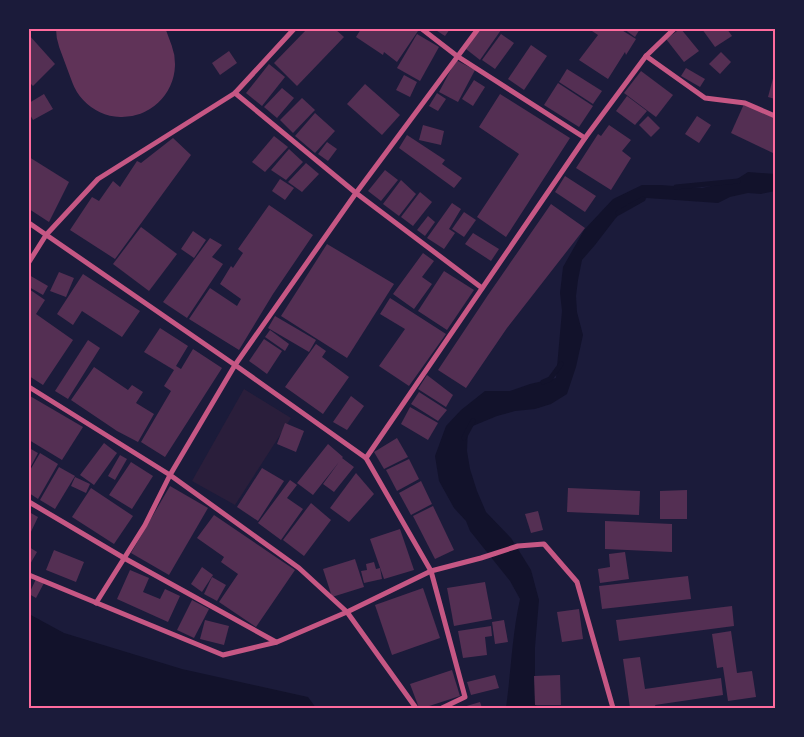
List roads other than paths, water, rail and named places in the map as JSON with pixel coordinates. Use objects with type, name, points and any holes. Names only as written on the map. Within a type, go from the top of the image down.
[{"type":"street","points":[[29,262],[46,235],[98,179],[235,92],[294,29]]},
{"type":"street","points":[[422,29],[458,56],[585,138]]},
{"type":"street","points":[[96,603],[145,525],[170,476],[235,365],[356,193],[478,29]]},
{"type":"street","points":[[366,458],[585,138],[646,56],[674,29]]},
{"type":"street","points":[[646,56],[706,98],[745,103],[775,116]]},
{"type":"street","points":[[235,92],[356,193],[482,288]]},
{"type":"street","points":[[29,223],[366,458],[431,571],[465,697],[442,708]]},
{"type":"street","points":[[29,386],[170,476],[299,568],[347,612],[416,708]]},
{"type":"street","points":[[29,502],[124,558],[277,642]]},
{"type":"street","points":[[29,575],[223,655],[277,642],[347,612],[431,571],[518,546],[544,544],[577,582],[613,708]]},
{"type":"waterway","points":[[676,187],[738,181]]},
{"type":"waterway","points":[[618,213],[643,199]]},
{"type":"waterway","points":[[543,382],[550,379],[561,364]]},
{"type":"waterway","points":[[464,438],[473,421]]}]
